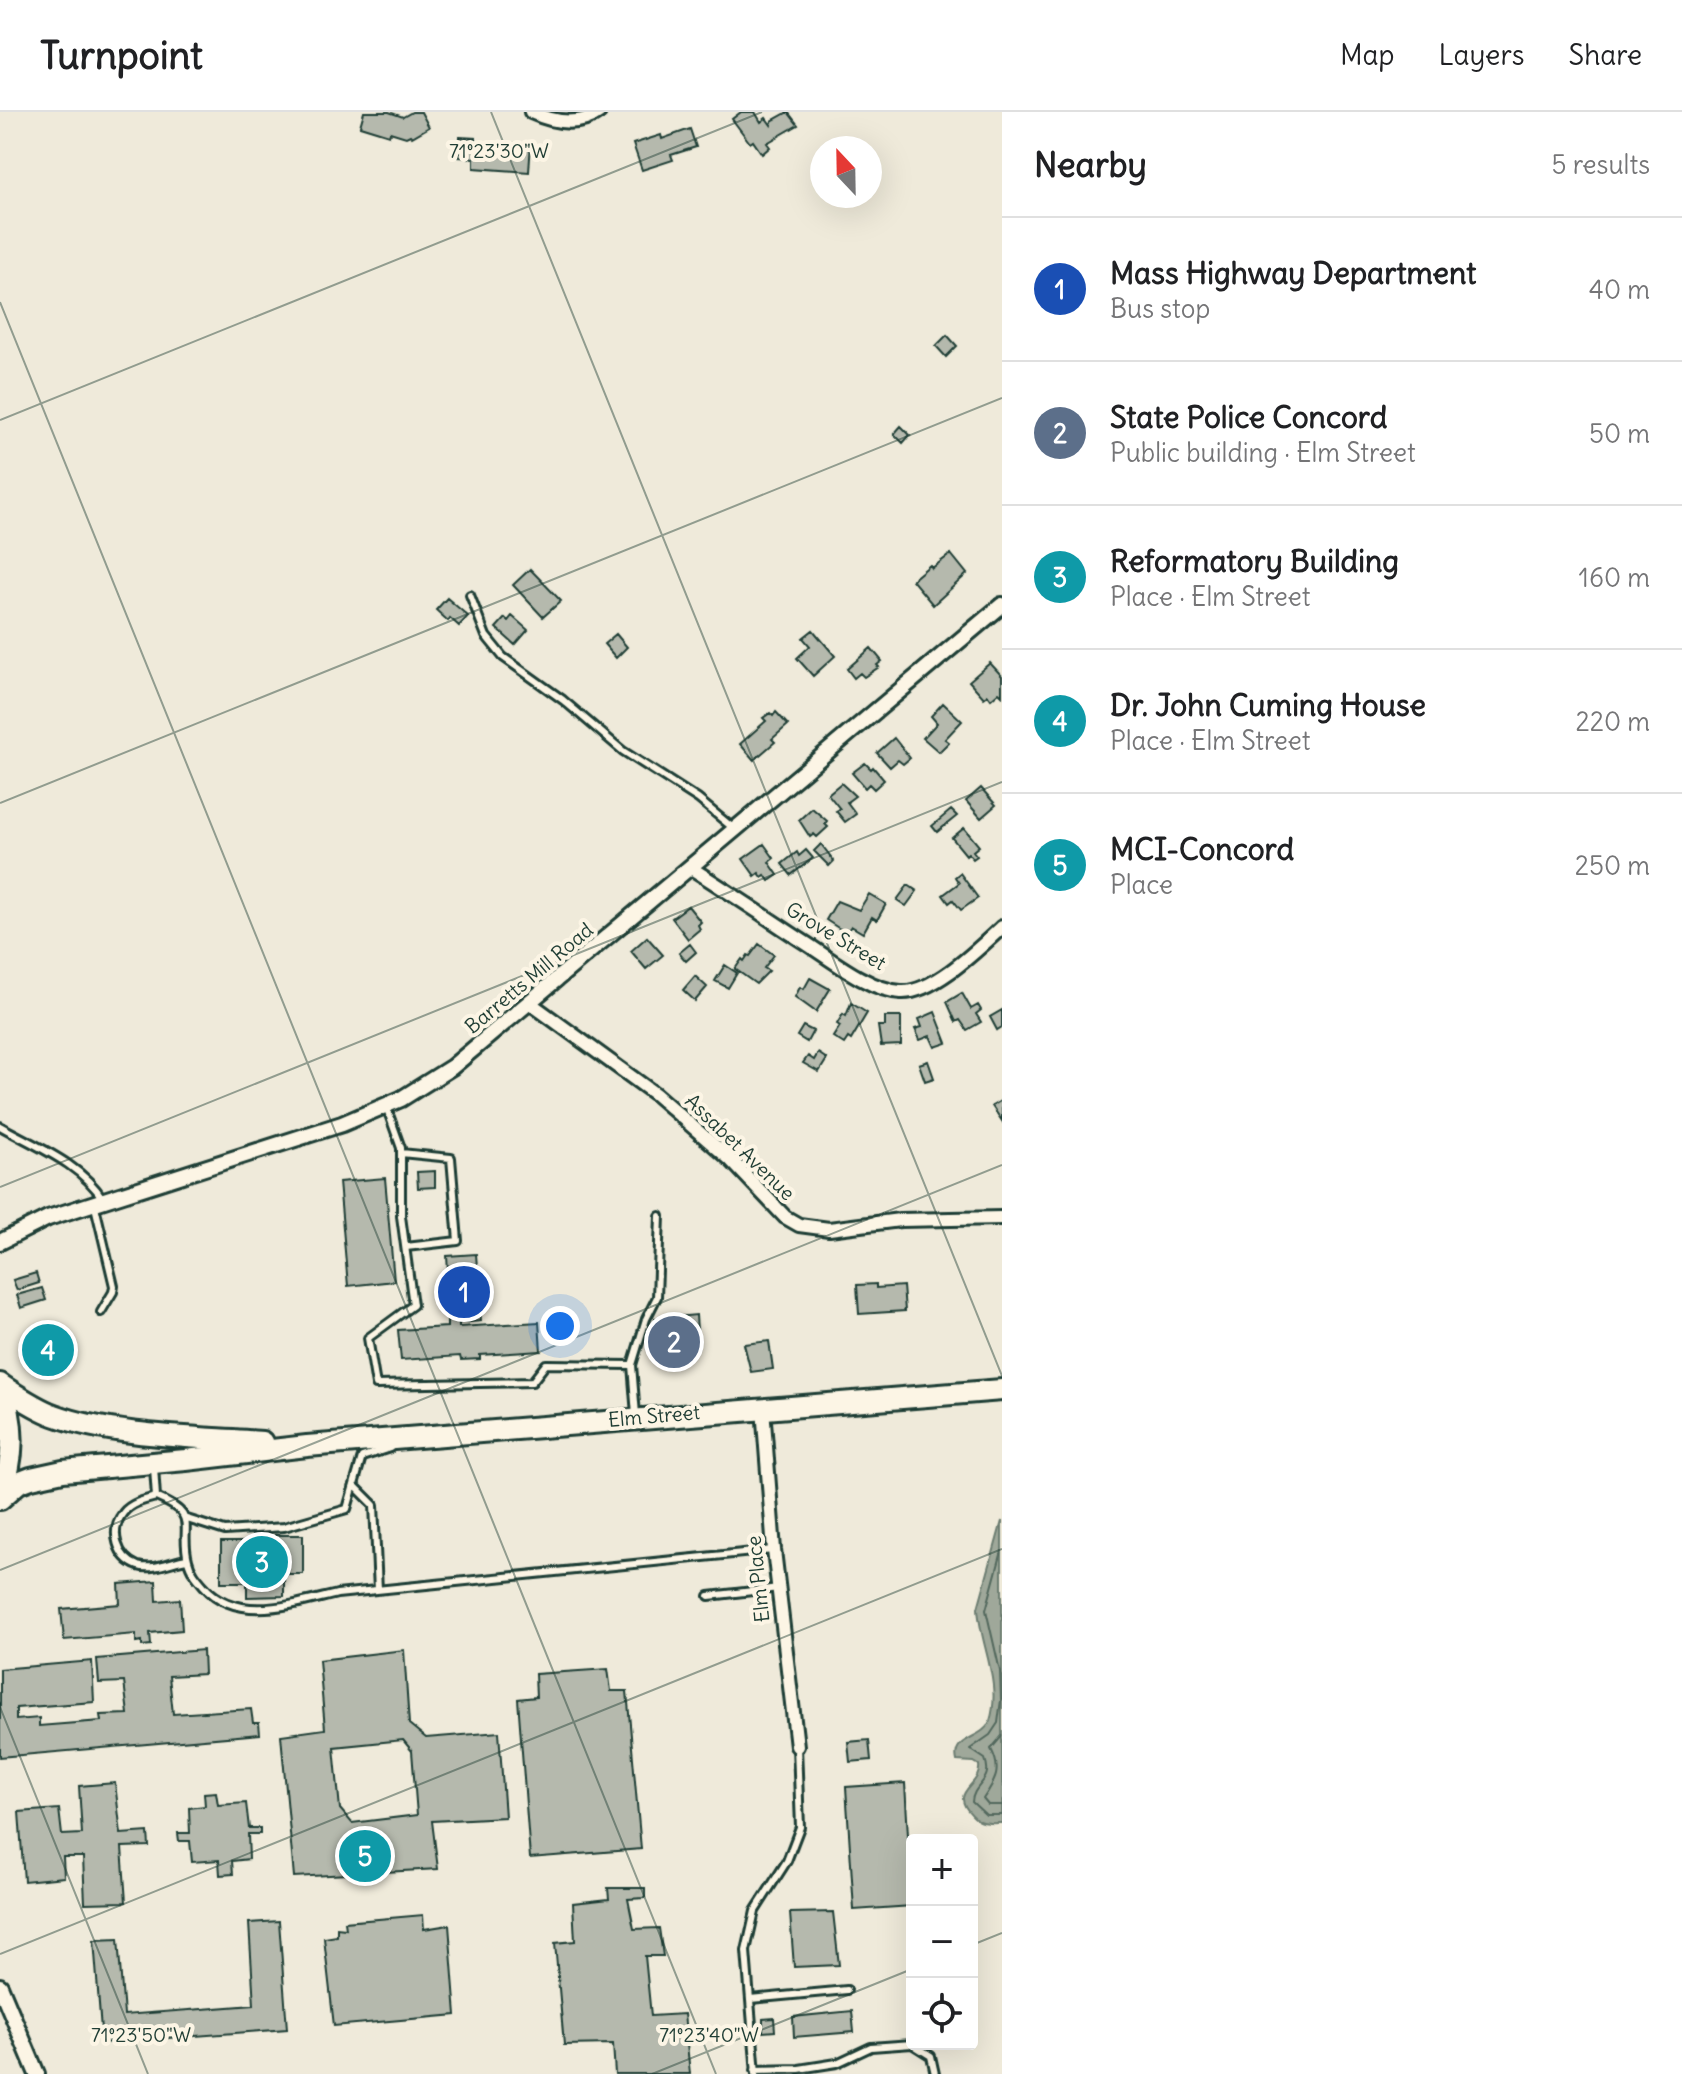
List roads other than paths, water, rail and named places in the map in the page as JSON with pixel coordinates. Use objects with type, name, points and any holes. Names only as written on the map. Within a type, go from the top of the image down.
[{"type":"highway","name":"Elm Street","points":[[0,1384],[53,1415],[97,1426],[307,1446]]},
{"type":"highway","points":[[0,1384],[9,1408],[13,1444],[0,1498]]},
{"type":"highway","name":"Elm Street","points":[[0,1498],[18,1483],[46,1473],[431,1435],[1002,1390]]},
{"type":"street","points":[[531,112],[570,122],[582,121],[599,112]]},
{"type":"street","name":"Barretts Mill Road","points":[[0,1242],[48,1218],[312,1135],[386,1106],[452,1067],[1002,605]]},
{"type":"street","name":"Grove Street","points":[[691,868],[866,982],[901,992],[935,982],[1002,927]]},
{"type":"street","name":"Assabet Avenue","points":[[530,1003],[655,1094],[731,1160],[785,1217],[799,1225],[829,1229],[900,1220],[1002,1218]]},
{"type":"street","name":"Elm Place","points":[[763,1408],[774,1550],[797,1746]]},
{"type":"street","points":[[0,1986],[37,2074]]},
{"type":"lane","points":[[470,595],[486,636],[503,657],[563,700],[623,751],[698,799],[735,831]]},
{"type":"lane","points":[[386,1106],[401,1153],[401,1216],[413,1305],[368,1338],[376,1385],[532,1382],[546,1364],[632,1365]]},
{"type":"lane","points":[[0,1126],[77,1170],[94,1185],[114,1286],[101,1312]]},
{"type":"lane","points":[[401,1153],[451,1158],[458,1241],[406,1247]]},
{"type":"lane","points":[[636,1418],[632,1365],[646,1319],[657,1297],[660,1216]]},
{"type":"lane","points":[[187,1559],[140,1567],[126,1558],[116,1537],[123,1513],[135,1503],[156,1497],[176,1506],[187,1519],[225,1531],[284,1527],[347,1509],[362,1457],[431,1435]]},
{"type":"lane","points":[[154,1463],[156,1497]]},
{"type":"lane","points":[[354,1485],[374,1505],[378,1590]]},
{"type":"lane","points":[[187,1519],[187,1559],[193,1574],[208,1591],[228,1605],[249,1609],[288,1605],[337,1594],[774,1550]]},
{"type":"lane","points":[[709,1596],[779,1588]]},
{"type":"lane","points":[[797,1746],[800,1827],[787,1861],[755,1911],[746,1951],[755,2072],[837,2063],[871,2047],[912,2044],[931,2056],[935,2074]]},
{"type":"lane","points":[[750,1999],[847,1990]]},
{"type":"water","points":[[1002,1521],[1002,1823],[990,1823],[975,1818],[965,1807],[964,1794],[976,1779],[979,1765],[957,1761],[956,1753],[963,1742],[986,1727],[993,1706],[992,1678],[978,1608]]},
{"type":"place","name":"Mass Highway Department","points":[[464,1292]]},
{"type":"place","name":"State Police Concord","points":[[674,1342]]},
{"type":"place","name":"Dr. John Cuming House","points":[[48,1350]]},
{"type":"place","name":"Reformatory Building","points":[[262,1562]]},
{"type":"place","name":"MCI-Concord","points":[[365,1856]]}]
